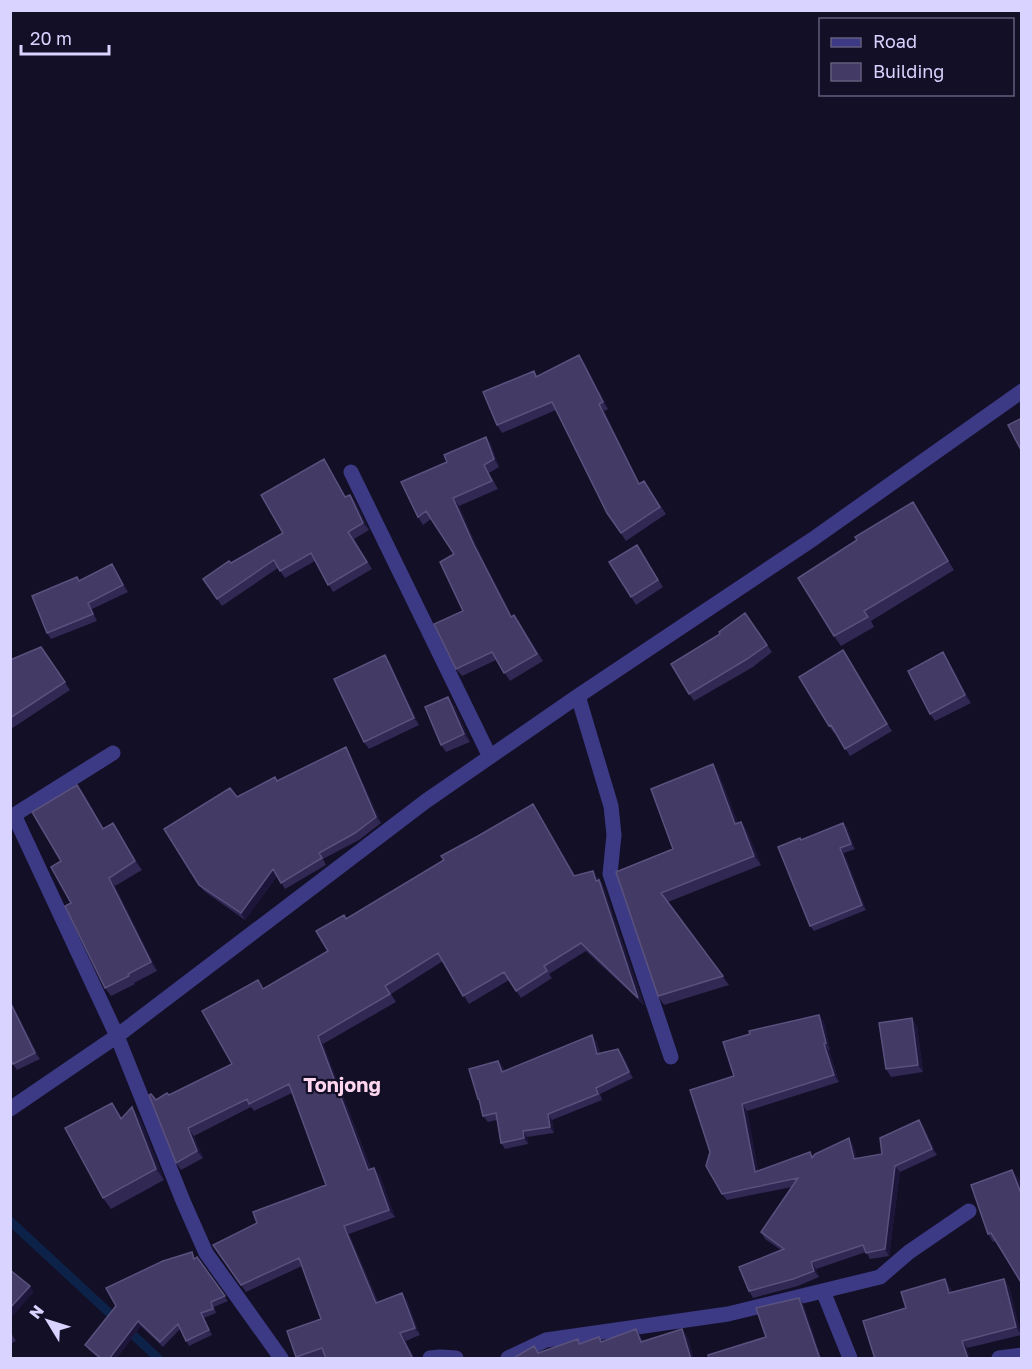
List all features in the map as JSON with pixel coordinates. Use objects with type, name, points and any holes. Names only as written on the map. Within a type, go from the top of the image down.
[{"type":"street","points":[[10,1109],[117,1036],[417,808],[578,696],[813,539],[1022,391]]},
{"type":"street","points":[[351,472],[490,757]]},
{"type":"street","points":[[578,696],[611,806],[614,835],[610,874],[671,1057]]},
{"type":"street","points":[[113,753],[12,811],[117,1036],[206,1253],[281,1359]]},
{"type":"street","points":[[508,1359],[546,1340],[728,1314],[880,1277],[909,1252],[969,1211]]},
{"type":"street","points":[[823,1291],[850,1359]]},
{"type":"street","points":[[999,1359],[1022,1355]]},
{"type":"street","points":[[430,1359],[440,1357],[456,1359]]},
{"type":"building","points":[[579,355],[603,402],[599,404],[639,484],[644,481],[660,507],[621,533],[607,513],[552,402],[497,425],[483,392],[534,371],[536,377]]},
{"type":"building","points":[[1022,418],[1022,452],[1008,425]]},
{"type":"building","points":[[486,437],[494,459],[484,465],[492,481],[453,498],[511,617],[514,615],[537,654],[504,673],[492,652],[456,669],[434,624],[463,611],[440,562],[454,554],[426,511],[418,517],[401,482],[447,462],[444,455]]},
{"type":"building","points":[[324,459],[345,497],[350,495],[363,523],[348,532],[367,562],[328,585],[311,553],[280,571],[274,560],[217,599],[203,579],[229,561],[231,563],[283,533],[261,495]]},
{"type":"building","points":[[913,502],[948,561],[864,611],[868,617],[834,636],[798,578],[857,540],[855,537]]},
{"type":"building","points":[[637,545],[658,580],[631,597],[609,562]]},
{"type":"building","points":[[112,564],[123,585],[88,603],[93,614],[47,633],[32,596],[77,577],[79,581]]},
{"type":"building","points":[[745,613],[767,645],[689,694],[671,664],[720,634],[719,632]]},
{"type":"building","points":[[41,647],[65,682],[10,718],[10,660]]},
{"type":"building","points":[[843,650],[887,724],[845,749],[799,677]]},
{"type":"building","points":[[943,652],[965,695],[930,714],[908,671]]},
{"type":"building","points":[[385,655],[414,718],[364,742],[334,679]]},
{"type":"building","points":[[448,697],[464,734],[441,745],[425,707]]},
{"type":"building","points":[[346,747],[376,817],[355,833],[319,853],[322,858],[281,883],[273,869],[241,913],[199,885],[164,829],[230,788],[237,797],[275,777],[277,781]]},
{"type":"building","points":[[713,764],[735,824],[741,822],[754,856],[661,893],[723,976],[658,996],[616,872],[673,849],[651,789]]},
{"type":"building","points":[[77,785],[103,829],[113,823],[135,861],[109,878],[151,962],[105,988],[65,906],[71,903],[51,867],[61,861],[32,812]]},
{"type":"building","points":[[533,804],[574,876],[593,871],[596,881],[599,880],[638,998],[581,943],[544,966],[547,971],[516,991],[504,972],[463,996],[438,953],[385,986],[390,994],[318,1036],[368,1170],[374,1168],[389,1210],[344,1226],[376,1303],[402,1293],[415,1328],[400,1333],[413,1359],[326,1359],[322,1348],[296,1357],[287,1331],[321,1319],[299,1258],[241,1285],[213,1245],[257,1223],[253,1212],[326,1185],[289,1084],[249,1104],[247,1099],[188,1128],[197,1151],[176,1163],[149,1095],[151,1094],[156,1100],[232,1064],[202,1011],[258,980],[263,989],[328,951],[316,931],[344,915],[346,919],[444,860],[441,856]]},
{"type":"building","points":[[843,823],[851,844],[840,848],[862,905],[810,926],[778,847]]},
{"type":"building","points":[[10,1002],[35,1053],[13,1064],[10,1059]]},
{"type":"building","points":[[819,1015],[826,1043],[824,1044],[834,1075],[742,1104],[755,1172],[810,1152],[812,1158],[815,1154],[849,1138],[854,1159],[882,1154],[880,1138],[919,1120],[932,1149],[895,1166],[885,1249],[866,1253],[863,1245],[811,1262],[814,1271],[749,1291],[739,1267],[784,1249],[761,1232],[798,1178],[722,1194],[706,1166],[710,1152],[690,1090],[734,1076],[723,1042],[750,1034],[749,1031]]},
{"type":"building","points":[[912,1018],[918,1065],[886,1069],[879,1023]]},
{"type":"building","points":[[592,1035],[597,1054],[618,1049],[629,1072],[596,1088],[598,1094],[548,1114],[550,1127],[523,1131],[524,1138],[501,1143],[496,1113],[483,1116],[469,1069],[498,1061],[502,1072]]},
{"type":"building","points":[[112,1103],[121,1119],[132,1107],[156,1169],[103,1198],[65,1128]]},
{"type":"building","points":[[1012,1170],[1022,1196],[1022,1284],[991,1233],[988,1234],[971,1185]]},
{"type":"building","points":[[192,1252],[194,1259],[197,1257],[225,1296],[211,1302],[213,1309],[201,1313],[209,1330],[186,1341],[178,1324],[160,1342],[138,1321],[109,1359],[102,1359],[85,1345],[116,1306],[106,1288],[163,1261]]},
{"type":"building","points":[[10,1270],[30,1286],[10,1308]]},
{"type":"building","points":[[945,1279],[949,1293],[1004,1279],[1016,1327],[962,1341],[968,1359],[875,1359],[863,1321],[906,1308],[901,1292]]},
{"type":"building","points":[[799,1298],[820,1359],[709,1359],[708,1355],[766,1337],[756,1308]]},
{"type":"building","points":[[636,1329],[641,1342],[682,1329],[691,1359],[512,1359],[534,1346],[538,1353],[578,1339],[579,1344],[599,1337],[601,1342]]},
{"type":"waterway","points":[[10,1221],[158,1358]]},
{"type":"district","name":"Tonjong","points":[[342,1085]]}]
